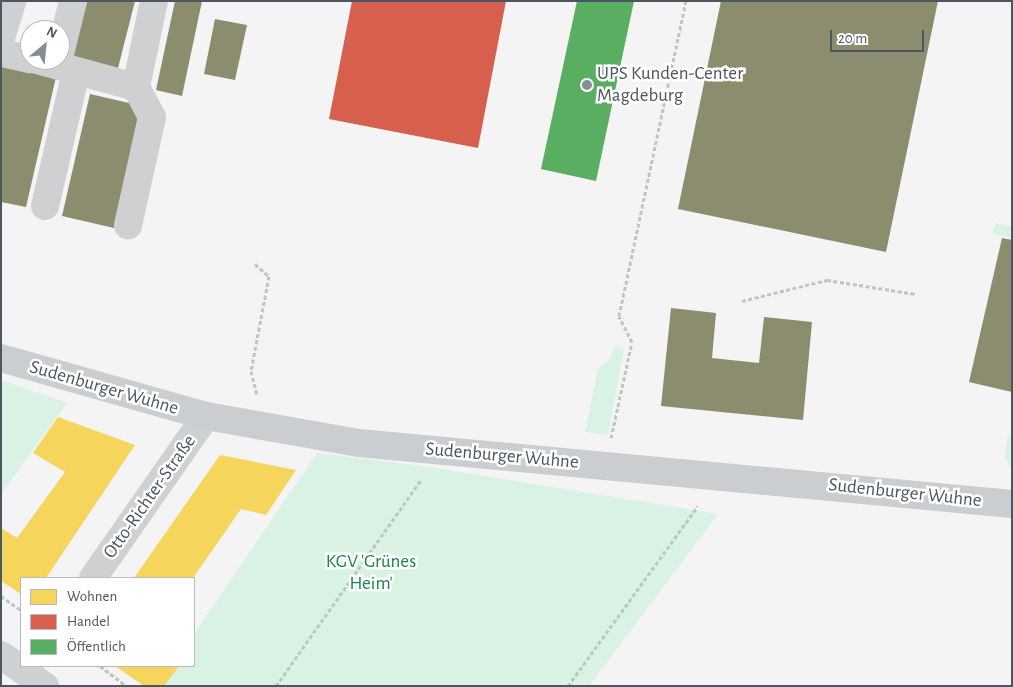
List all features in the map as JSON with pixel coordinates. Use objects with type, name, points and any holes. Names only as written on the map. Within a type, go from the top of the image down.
[{"type":"main road","name":"Sudenburger Wuhne","points":[[1,358],[206,416],[359,443],[1012,504]]},
{"type":"street","points":[[1,38],[12,1]]},
{"type":"street","points":[[68,20],[73,1]]},
{"type":"street","points":[[128,225],[152,117],[136,87],[154,1]]},
{"type":"street","points":[[1,53],[20,57]]},
{"type":"street","points":[[70,66],[136,87]]},
{"type":"street","points":[[45,206],[57,70]]},
{"type":"street","name":"Otto-Richter-Straße","points":[[94,577],[206,416]]},
{"type":"street","points":[[1,655],[33,678]]},
{"type":"path","points":[[606,465],[632,342],[619,316],[686,1]]},
{"type":"path","points":[[254,264],[269,276],[251,371],[259,405]]},
{"type":"path","points":[[742,301],[827,280],[916,294]]},
{"type":"path","points":[[276,686],[424,475]]},
{"type":"path","points":[[568,686],[703,498]]},
{"type":"path","points":[[1,596],[20,609]]},
{"type":"path","points":[[101,667],[127,686]]},
{"type":"green space","points":[[995,223],[1012,227],[1012,238],[993,234]]},
{"type":"green space","points":[[616,345],[624,349],[608,435],[585,432],[598,369],[609,360]]},
{"type":"green space","points":[[1,380],[67,403],[1,494]]},
{"type":"green space","points":[[1008,435],[1012,436],[1012,469],[1005,458]]},
{"type":"green space","name":"KGV 'Grünes Heim'","points":[[317,453],[430,467],[718,514],[589,686],[158,686],[171,667],[195,667],[195,633]]},
{"type":"building: Wohnen","points":[[58,417],[135,445],[47,577],[20,577],[20,593],[1,581],[1,528],[17,538],[65,472],[33,453]]},
{"type":"building: Wohnen","points":[[220,455],[296,470],[266,515],[241,509],[194,577],[135,577]]},
{"type":"building: Wohnen","points":[[116,667],[178,667],[164,686],[144,686]]},
{"type":"building: Handel","points":[[352,1],[506,1],[478,148],[329,119]]},
{"type":"building: Öffentlich","name":"UPS Kunden-Center Magdeburg","points":[[577,1],[634,1],[596,181],[541,169]]},
{"type":"building: Industrie","points":[[87,1],[135,1],[117,72],[72,60]]},
{"type":"building: Industrie","points":[[175,1],[202,1],[182,96],[156,90]]},
{"type":"building: Industrie","points":[[721,1],[938,1],[886,252],[678,209]]},
{"type":"building: Industrie","points":[[215,19],[247,25],[235,80],[204,74]]},
{"type":"building: Industrie","points":[[2,65],[56,77],[26,207],[1,202]]},
{"type":"building: Industrie","points":[[90,94],[142,106],[114,228],[62,216]]},
{"type":"building: Industrie","points":[[1002,238],[1012,240],[1012,392],[969,382]]},
{"type":"building: Industrie","points":[[671,308],[716,313],[712,358],[759,363],[764,317],[812,322],[803,420],[661,406]]},
{"type":"place","name":"UPS Kunden-Center Magdeburg","points":[[587,85]]}]
